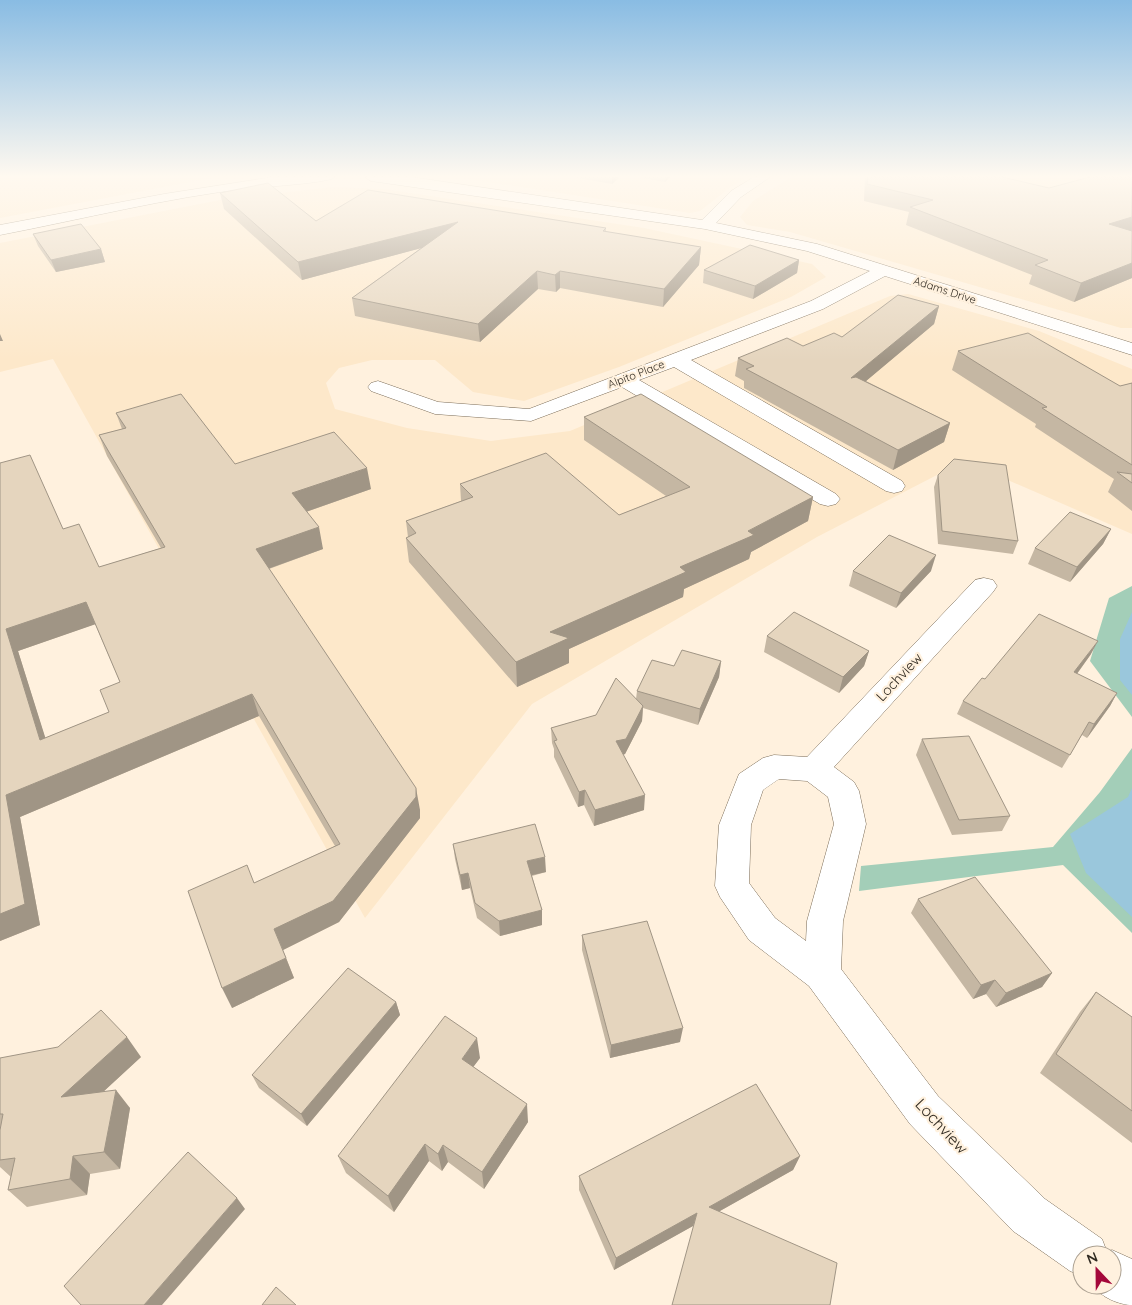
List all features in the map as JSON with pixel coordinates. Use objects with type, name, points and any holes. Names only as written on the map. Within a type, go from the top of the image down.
[{"type":"street","name":"Adams Drive","points":[[764,238],[810,248],[884,270],[1132,349]]},
{"type":"street","name":"Alpito Place","points":[[378,387],[436,408],[530,415],[817,305],[884,270]]},
{"type":"street","points":[[675,359],[894,486]]},
{"type":"street","points":[[623,379],[828,499]]},
{"type":"street","name":"Lochview","points":[[984,586],[814,769],[774,767],[750,783],[735,825],[732,886],[762,929],[822,974],[924,1110],[1029,1215],[1072,1245]]},
{"type":"street","points":[[814,769],[843,791],[850,824],[825,921],[822,974]]},
{"type":"shaded area","points":[[26,238],[690,238],[812,264],[826,277],[791,297],[619,367],[524,401],[473,392],[435,360],[372,360],[339,368],[326,383],[335,409],[407,428],[491,441],[570,431],[890,296],[908,294],[1039,331],[1132,369],[1132,534],[964,461],[817,537],[532,704],[365,918],[53,359],[0,372],[0,243]]},
{"type":"shaded area","points":[[810,238],[1132,238],[1132,328],[1121,328]]},
{"type":"green space","points":[[1132,586],[1132,717],[1090,661],[1109,598]]},
{"type":"green space","points":[[1132,748],[1132,933],[1063,865],[859,891],[861,866],[1053,847],[1100,792]]},
{"type":"water","points":[[1132,612],[1132,695],[1120,680],[1120,639]]},
{"type":"water","points":[[1132,788],[1132,917],[1086,873],[1070,834],[1128,797]]},
{"type":"building","points":[[36,238],[92,238],[101,249],[51,260]]},
{"type":"building","points":[[271,238],[394,238],[298,262]]},
{"type":"building","points":[[436,238],[645,238],[701,247],[664,289],[560,271],[555,275],[537,271],[478,324],[352,298]]},
{"type":"building","points":[[990,238],[1132,238],[1132,263],[1081,283],[1035,265],[1048,260]]},
{"type":"building","points":[[750,245],[799,260],[755,286],[704,270]]},
{"type":"building","points":[[898,295],[939,306],[851,378],[856,377],[950,423],[898,450],[746,369],[754,366],[738,358],[787,338],[803,346],[834,333],[842,337]]},
{"type":"building","points":[[1028,333],[1120,386],[1132,383],[1132,465],[1042,408],[1047,407],[958,351]]},
{"type":"building","points":[[181,394],[235,464],[334,432],[367,468],[292,493],[319,527],[256,549],[416,788],[416,797],[333,901],[274,929],[286,958],[222,988],[188,891],[247,865],[254,883],[340,844],[252,694],[6,795],[25,904],[0,914],[0,463],[30,455],[63,529],[79,524],[99,567],[165,547],[99,435],[126,428],[116,413]],"holes":[[[86,602],[120,682],[100,690],[109,712],[40,740],[6,629]]]},
{"type":"building","points":[[641,394],[813,497],[748,531],[754,535],[680,567],[686,572],[550,632],[569,638],[516,662],[406,538],[416,533],[406,521],[473,497],[460,484],[546,453],[619,515],[690,487],[584,417]]},
{"type":"building","points":[[954,459],[1006,465],[1018,541],[942,531],[938,475]]},
{"type":"building","points":[[1117,472],[1132,474],[1132,483]]},
{"type":"building","points":[[1070,512],[1111,529],[1077,567],[1035,548]]},
{"type":"building","points":[[889,535],[936,555],[901,593],[853,571]]},
{"type":"building","points":[[794,612],[869,651],[843,677],[767,636]]},
{"type":"building","points":[[1039,614],[1098,641],[1074,672],[1117,693],[1094,724],[1089,722],[1070,755],[963,701],[982,678],[985,679]]},
{"type":"building","points":[[682,650],[721,661],[700,709],[637,691],[652,660],[674,666]]},
{"type":"building","points":[[616,678],[643,706],[626,739],[616,741],[645,795],[595,810],[585,790],[579,792],[554,741],[557,740],[551,728],[596,715]]},
{"type":"building","points":[[969,736],[1010,816],[959,820],[922,739]]},
{"type":"building","points":[[535,824],[545,857],[527,861],[542,910],[499,921],[475,903],[468,873],[460,875],[453,844]]},
{"type":"building","points":[[975,877],[1052,973],[1006,993],[995,980],[981,985],[918,899]]},
{"type":"building","points":[[647,921],[683,1028],[611,1045],[582,935]]},
{"type":"building","points":[[348,968],[396,1002],[301,1114],[252,1075]]},
{"type":"building","points":[[1096,992],[1132,1017],[1132,1111],[1056,1054]]},
{"type":"building","points":[[101,1010],[127,1037],[61,1097],[116,1090],[104,1152],[73,1156],[70,1179],[8,1190],[15,1158],[0,1160],[0,1130],[3,1114],[0,1114],[0,1058],[58,1047]]},
{"type":"building","points":[[445,1016],[477,1038],[462,1059],[527,1104],[482,1172],[443,1145],[438,1154],[425,1144],[388,1196],[338,1156]]},
{"type":"building","points":[[756,1084],[800,1156],[709,1207],[837,1263],[830,1305],[672,1305],[697,1213],[616,1258],[579,1176]]},
{"type":"building","points":[[188,1152],[237,1198],[144,1305],[81,1305],[64,1286]]},
{"type":"building","points":[[276,1287],[296,1305],[262,1305]]}]
